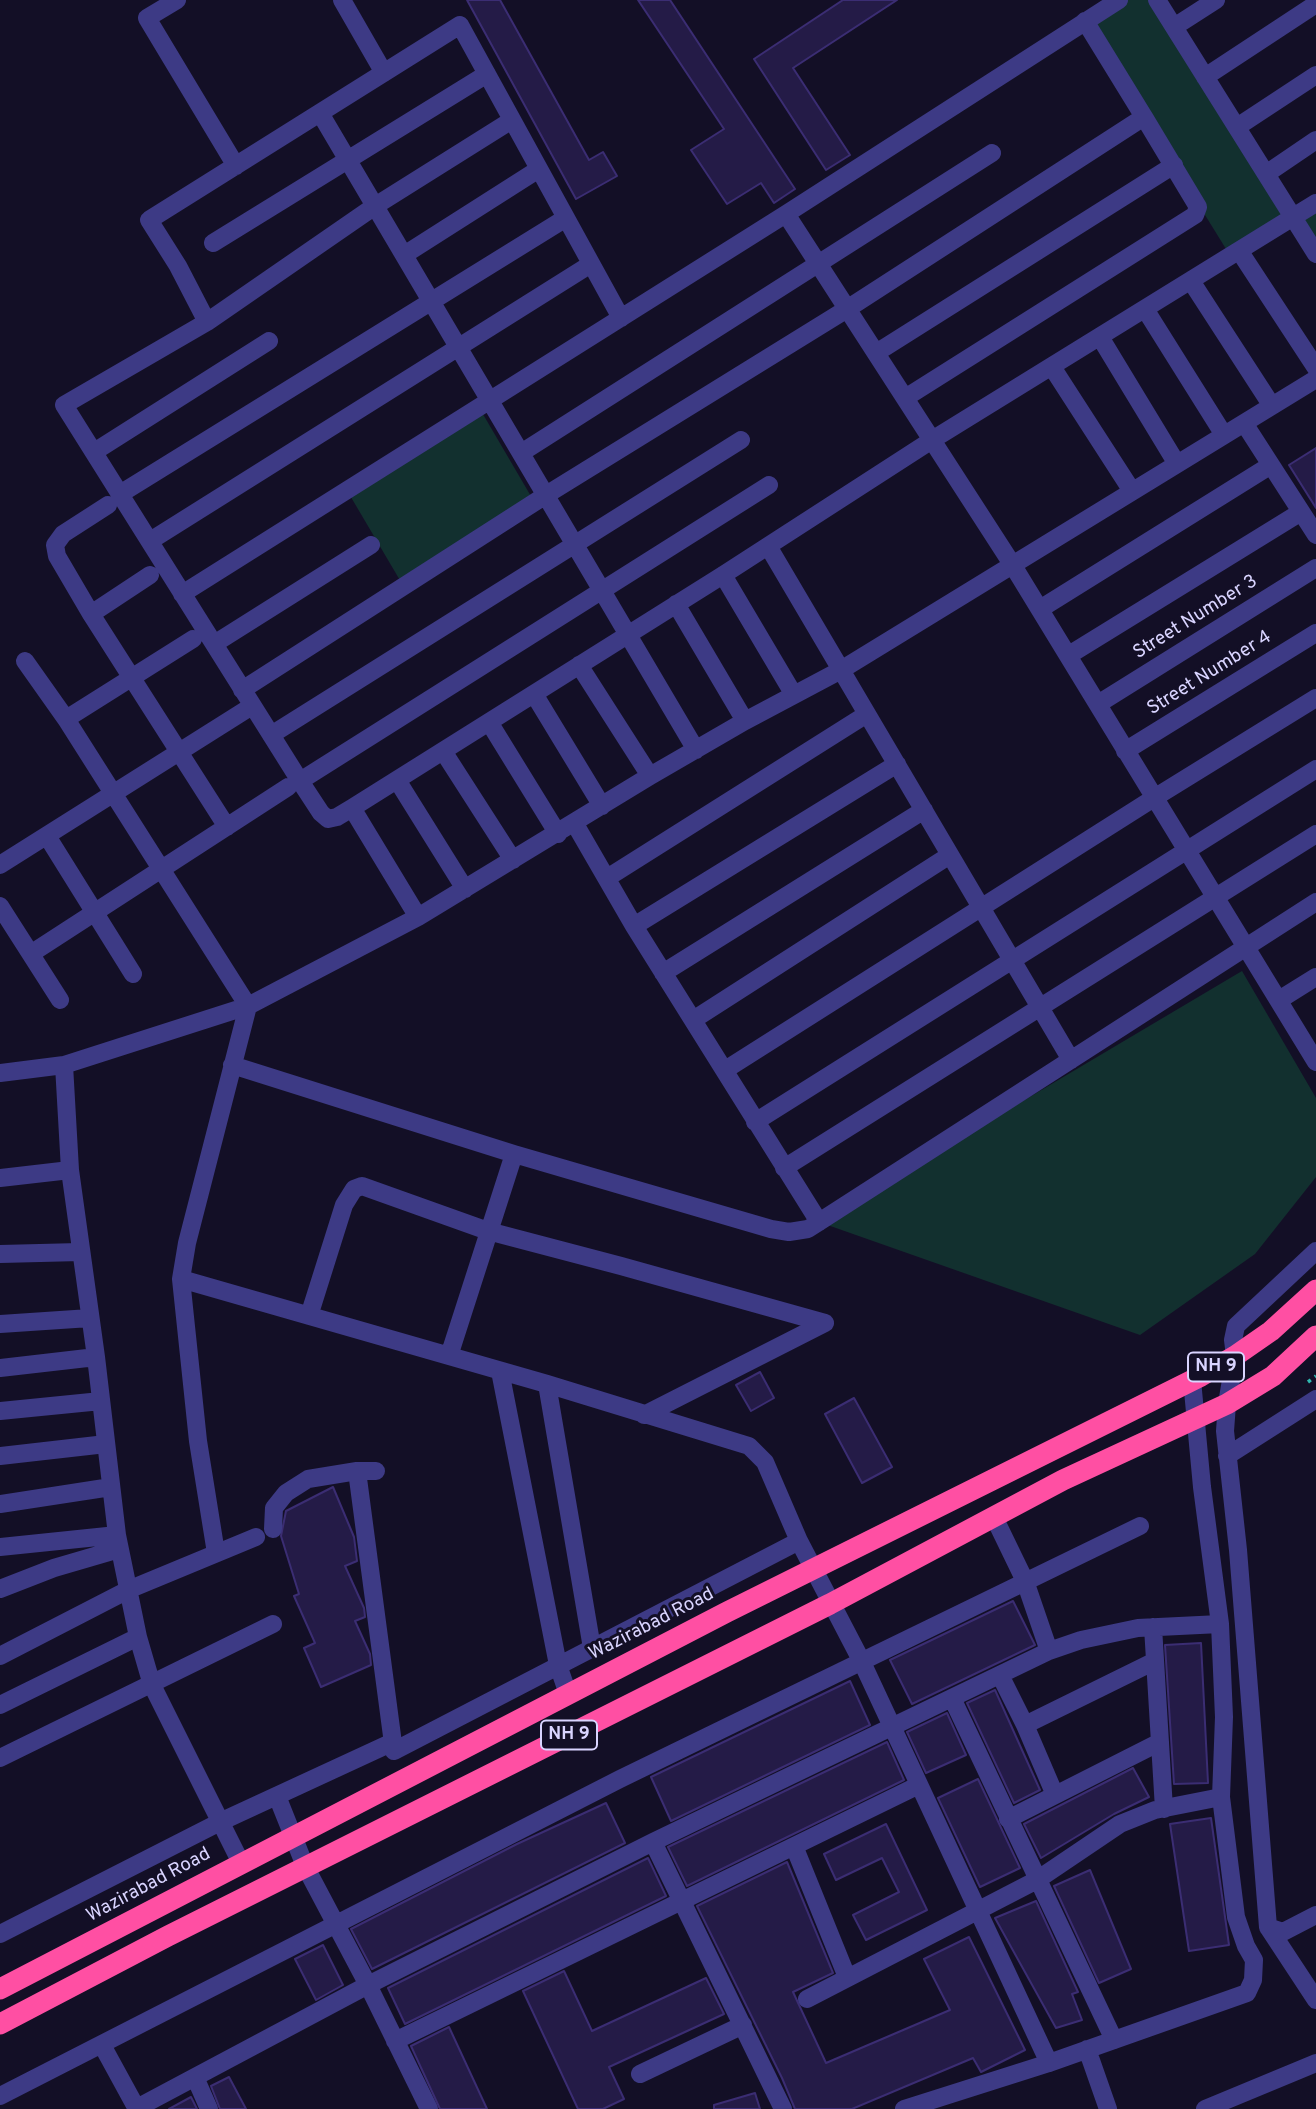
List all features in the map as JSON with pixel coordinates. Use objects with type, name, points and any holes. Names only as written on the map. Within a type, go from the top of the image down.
[{"type":"highway","name":"Wazirabad Road","points":[[0,1989],[568,1694],[1192,1380],[1235,1356],[1271,1331],[1316,1290]]},
{"type":"highway","name":"NH 9","points":[[0,2024],[305,1867],[830,1604],[1063,1480],[1227,1404],[1273,1376],[1316,1336]]},
{"type":"street","points":[[177,0],[147,18],[236,166]]},
{"type":"street","points":[[342,0],[384,73]]},
{"type":"street","points":[[182,594],[786,214],[1119,0]]},
{"type":"street","points":[[1157,0],[1316,254]]},
{"type":"street","points":[[1174,27],[1216,0]]},
{"type":"street","points":[[1205,77],[1316,4]]},
{"type":"street","points":[[905,398],[1195,215],[1198,207],[1174,165],[1084,21]]},
{"type":"street","points":[[207,322],[178,266],[149,220],[460,25],[621,318]]},
{"type":"street","points":[[213,243],[487,74]]},
{"type":"street","points":[[1237,127],[1316,75]]},
{"type":"street","points":[[320,113],[696,750]]},
{"type":"street","points":[[242,690],[546,495],[848,309],[1144,117]]},
{"type":"street","points":[[512,120],[375,206],[207,322],[64,405],[94,452],[114,499],[150,541],[271,735],[294,784],[328,819],[337,817],[397,780],[932,440],[1316,203]]},
{"type":"street","points":[[1266,174],[1316,140]]},
{"type":"street","points":[[521,453],[992,153]]},
{"type":"street","points":[[876,353],[1174,165]]},
{"type":"street","points":[[404,256],[539,169]]},
{"type":"street","points":[[786,214],[1069,655],[1316,1062]]},
{"type":"street","points":[[227,827],[91,614],[57,556],[55,545],[63,534],[114,499],[566,218]]},
{"type":"street","points":[[1240,252],[1316,368]]},
{"type":"street","points":[[150,541],[591,264]]},
{"type":"street","points":[[1191,281],[1272,406]]},
{"type":"street","points":[[1145,309],[1224,435]]},
{"type":"street","points":[[1100,337],[1177,464]]},
{"type":"street","points":[[94,452],[269,341]]},
{"type":"street","points":[[1052,367],[1132,491]]},
{"type":"street","points":[[0,1073],[64,1065],[248,1006],[418,917],[650,776],[841,670],[1316,379]]},
{"type":"street","points":[[1244,423],[1316,535]]},
{"type":"street","points":[[271,735],[741,439]]},
{"type":"street","points":[[1040,609],[1272,465]]},
{"type":"street","points":[[32,953],[160,869],[769,485]]},
{"type":"street","points":[[1069,655],[1301,512]]},
{"type":"street","points":[[214,644],[371,545]]},
{"type":"street","points":[[768,546],[1072,1060]]},
{"type":"street","name":"Street Number 3","points":[[1098,704],[1316,568]]},
{"type":"street","points":[[91,614],[150,575]]},
{"type":"street","points":[[723,575],[794,695]]},
{"type":"street","points":[[676,604],[745,721]]},
{"type":"street","name":"Street Number 4","points":[[1125,751],[1316,633]]},
{"type":"street","points":[[66,719],[193,639]]},
{"type":"street","points":[[25,661],[66,719],[248,1006],[187,1243],[181,1279],[198,1441],[216,1553]]},
{"type":"street","points":[[579,666],[650,776]]},
{"type":"street","points":[[534,694],[602,806]]},
{"type":"street","points":[[724,1070],[1316,698]]},
{"type":"street","points":[[0,865],[252,706]]},
{"type":"street","points":[[607,878],[867,714]]},
{"type":"street","points":[[489,722],[558,834]]},
{"type":"street","points":[[443,751],[513,860]]},
{"type":"street","points":[[634,926],[897,764]]},
{"type":"street","points":[[755,1122],[1316,769]]},
{"type":"street","points":[[397,780],[465,889]]},
{"type":"street","points":[[352,808],[418,917]]},
{"type":"street","points":[[663,973],[924,810]]},
{"type":"street","points":[[575,824],[634,926],[819,1222]]},
{"type":"street","points":[[785,1168],[1215,895],[1316,834]]},
{"type":"street","points":[[47,836],[134,974]]},
{"type":"street","points":[[693,1020],[950,855]]},
{"type":"street","points":[[232,1065],[514,1154],[789,1232],[808,1229],[1316,902]]},
{"type":"street","points":[[0,906],[60,1000]]},
{"type":"street","points":[[1279,1000],[1316,976]]},
{"type":"street","points":[[64,1065],[70,1170],[80,1252],[96,1357],[118,1542],[138,1637],[152,1685],[242,1863]]},
{"type":"street","points":[[449,1356],[514,1154]]},
{"type":"street","points":[[0,1178],[70,1170]]},
{"type":"street","points":[[309,1317],[344,1205],[354,1189],[362,1186],[488,1231],[825,1323],[644,1415]]},
{"type":"street","points":[[1316,1251],[1236,1325],[1233,1340],[1235,1356],[1227,1404],[1227,1456],[1238,1550],[1268,1927],[1316,2000]]},
{"type":"street","points":[[0,1254],[80,1252]]},
{"type":"street","points":[[181,1279],[547,1384],[748,1446],[765,1462],[799,1541],[861,1660],[1049,2063]]},
{"type":"street","points":[[0,1324],[90,1318]]},
{"type":"street","points":[[0,1368],[96,1357]]},
{"type":"street","points":[[500,1371],[558,1665],[568,1694]]},
{"type":"street","points":[[904,2109],[1049,2063],[1247,1993],[1253,1980],[1254,1961],[1236,1917],[1221,1797],[1224,1717],[1220,1624],[1202,1487],[1192,1380]]},
{"type":"street","points":[[547,1384],[592,1648]]},
{"type":"street","points":[[1227,1456],[1316,1399]]},
{"type":"street","points":[[0,1411],[101,1401]]},
{"type":"street","points":[[0,1456],[106,1444]]},
{"type":"street","points":[[357,1471],[394,1751],[799,1541]]},
{"type":"street","points":[[0,1656],[128,1590],[265,1533],[274,1507],[286,1493],[307,1479],[357,1471],[376,1471]]},
{"type":"street","points":[[0,1504],[111,1488]]},
{"type":"street","points":[[994,1517],[1025,1581],[1049,1651]]},
{"type":"street","points":[[0,2096],[620,1779],[1140,1526]]},
{"type":"street","points":[[0,1547],[118,1542]]},
{"type":"street","points":[[0,1589],[118,1542]]},
{"type":"street","points":[[0,1758],[273,1624]]},
{"type":"street","points":[[102,2045],[137,2109],[368,1985],[653,1842],[1049,1651],[1081,1640],[1153,1627],[1220,1624]]},
{"type":"street","points":[[1153,1627],[1164,1808]]},
{"type":"street","points":[[0,1705],[138,1637]]},
{"type":"street","points":[[1025,1725],[1155,1661]]},
{"type":"street","points":[[1000,1675],[1055,1795]]},
{"type":"street","points":[[952,1698],[1114,2040]]},
{"type":"street","points":[[0,1934],[220,1822],[393,1742]]},
{"type":"street","points":[[1008,1819],[1160,1742]]},
{"type":"street","points":[[395,2041],[919,1785]]},
{"type":"street","points":[[277,1796],[305,1867],[368,1985],[429,2109]]},
{"type":"street","points":[[807,1999],[977,1909],[1037,1881],[1120,1824],[1164,1808],[1221,1797]]},
{"type":"street","points":[[653,1842],[783,2109]]},
{"type":"street","points":[[794,1846],[847,1978]]},
{"type":"street","points":[[1268,1927],[1283,1932],[1316,1915]]},
{"type":"street","points":[[640,2074],[743,2025]]},
{"type":"street","points":[[1087,2049],[1108,2109]]},
{"type":"street","points":[[1205,2109],[1316,2063]]},
{"type":"street","points":[[195,2077],[209,2109]]},
{"type":"green space","points":[[1119,0],[1157,0],[1293,217],[1316,203],[1316,254],[1293,218],[1231,257],[1085,21]]},
{"type":"green space","points":[[477,404],[532,498],[401,582],[345,487]]},
{"type":"green space","points":[[1242,971],[1316,1098],[1316,1177],[1255,1254],[1140,1335],[819,1222]]},
{"type":"building","points":[[467,0],[500,0],[589,160],[603,152],[617,176],[576,199]]},
{"type":"building","points":[[638,0],[670,0],[795,189],[774,203],[761,183],[727,204],[691,150],[724,129]]},
{"type":"building","points":[[843,0],[897,0],[793,68],[850,155],[826,170],[754,59]]},
{"type":"building","points":[[1316,448],[1316,508],[1289,465]]},
{"type":"building","points":[[760,1372],[774,1398],[751,1411],[736,1385]]},
{"type":"building","points":[[854,1398],[892,1467],[862,1483],[825,1414]]},
{"type":"building","points":[[333,1487],[354,1537],[357,1561],[345,1566],[364,1608],[365,1617],[355,1621],[370,1654],[371,1665],[321,1687],[304,1648],[315,1643],[294,1596],[299,1594],[281,1536],[286,1511]]},
{"type":"building","points":[[1013,1601],[1035,1645],[912,1704],[890,1660]]},
{"type":"building","points":[[1201,1643],[1208,1783],[1174,1784],[1165,1645]]},
{"type":"building","points":[[850,1681],[870,1725],[671,1821],[651,1777]]},
{"type":"building","points":[[995,1690],[1040,1790],[1014,1803],[967,1703]]},
{"type":"building","points":[[947,1713],[966,1755],[926,1773],[907,1732]]},
{"type":"building","points":[[887,1742],[904,1780],[687,1886],[668,1847]]},
{"type":"building","points":[[1133,1768],[1149,1797],[1114,1814],[1041,1858],[1024,1824]]},
{"type":"building","points":[[978,1779],[1020,1868],[980,1887],[938,1798]]},
{"type":"building","points":[[606,1803],[625,1843],[372,1969],[351,1929],[517,1844]]},
{"type":"building","points":[[1211,1818],[1229,1945],[1189,1951],[1170,1824]]},
{"type":"building","points":[[886,1824],[927,1910],[866,1940],[853,1915],[899,1892],[882,1858],[836,1880],[824,1854]]},
{"type":"building","points":[[648,1858],[666,1896],[405,2024],[388,1988]]},
{"type":"building","points":[[787,1862],[833,1973],[793,1992],[826,2063],[950,2010],[924,1959],[969,1937],[1025,2050],[981,2072],[973,2058],[852,2109],[795,2109],[697,1906]]},
{"type":"building","points":[[1090,1870],[1131,1969],[1099,1983],[1054,1886]]},
{"type":"building","points":[[1036,1901],[1078,1992],[1072,1994],[1082,2020],[1056,2028],[995,1918]]},
{"type":"building","points":[[323,1945],[343,1985],[316,2000],[295,1959]]},
{"type":"building","points":[[564,1971],[592,2031],[706,1978],[724,2014],[609,2067],[624,2099],[603,2109],[578,2109],[523,1991]]},
{"type":"building","points":[[449,2027],[487,2109],[440,2109],[411,2046]]},
{"type":"building","points":[[229,2077],[246,2109],[220,2109],[211,2086]]},
{"type":"building","points":[[755,2093],[760,2109],[714,2109],[714,2105]]},
{"type":"building","points":[[191,2097],[197,2109],[169,2109]]}]
